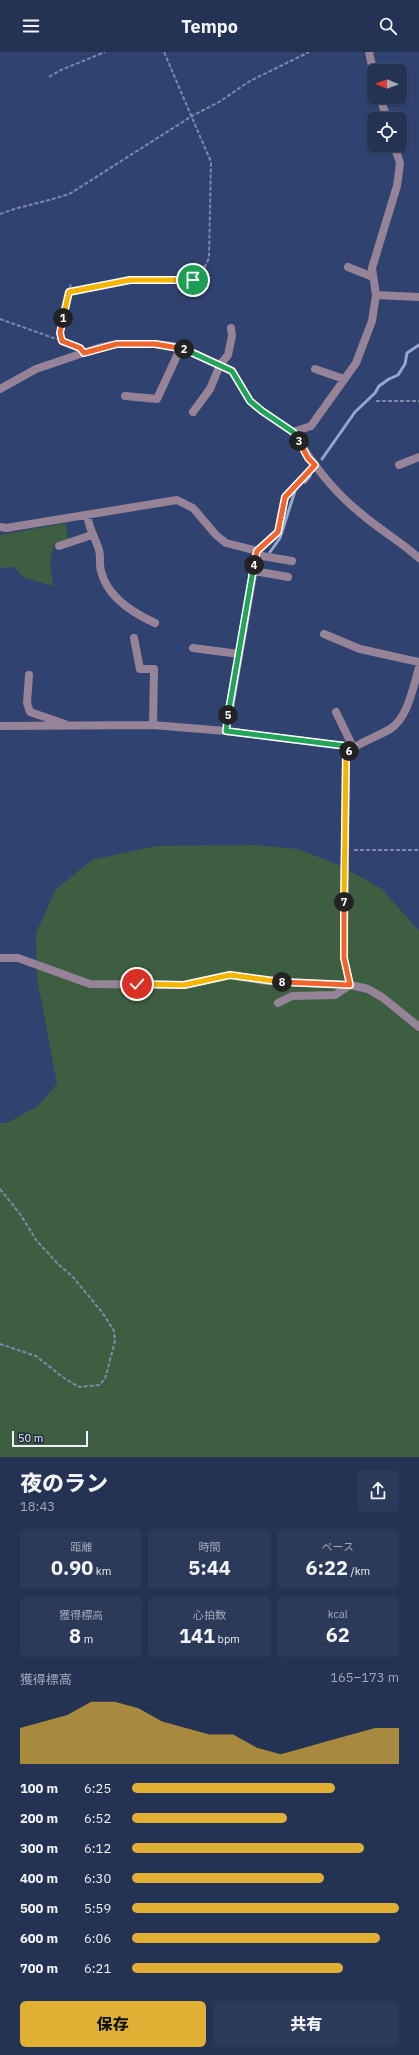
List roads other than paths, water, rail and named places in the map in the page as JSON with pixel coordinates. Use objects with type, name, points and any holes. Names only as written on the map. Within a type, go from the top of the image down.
[{"type":"street","points":[[369,52],[372,64]]},
{"type":"street","points":[[293,432],[311,426],[356,363],[372,321],[376,295],[372,268],[397,186],[400,163],[396,152]]},
{"type":"street","points":[[348,267],[373,277]]},
{"type":"street","points":[[376,295],[419,297]]},
{"type":"street","points":[[193,412],[210,389],[220,365],[228,355],[232,336],[231,328]]},
{"type":"street","points":[[0,389],[36,369],[117,344],[181,347],[232,371],[250,401],[293,432],[308,458],[326,481],[357,510],[419,558]]},
{"type":"street","points":[[124,396],[157,400],[181,347]]},
{"type":"street","points":[[315,369],[344,379]]},
{"type":"street","points":[[399,465],[419,457]]},
{"type":"street","points":[[226,731],[257,553],[278,532],[285,497],[315,465]]},
{"type":"street","points":[[0,527],[6,528],[177,500],[193,508],[216,535],[226,543],[257,553],[292,561]]},
{"type":"street","points":[[87,515],[88,527],[99,550],[101,572],[118,600],[131,610],[155,622]]},
{"type":"street","points":[[59,546],[92,534]]},
{"type":"street","points":[[254,571],[288,577]]},
{"type":"street","points":[[324,634],[360,649],[419,662]]},
{"type":"street","points":[[134,638],[140,669],[154,669],[153,725]]},
{"type":"street","points":[[193,648],[239,654]]},
{"type":"street","points":[[350,985],[344,958],[346,754],[354,747],[391,729],[406,708],[419,668]]},
{"type":"street","points":[[29,675],[27,703],[30,712],[64,722],[67,726]]},
{"type":"street","points":[[336,712],[354,747]]},
{"type":"street","points":[[0,726],[153,725],[226,731],[354,747]]},
{"type":"street","points":[[0,958],[18,958],[90,984],[184,985],[230,975],[267,981],[350,985],[368,990],[382,997],[419,1027]]},
{"type":"street","points":[[278,1003],[292,996],[335,995],[350,985]]},
{"type":"waterway","points":[[322,459],[355,412],[375,393],[379,386],[398,375],[405,364],[407,353],[419,345]]},
{"type":"waterway","points":[[305,482],[310,476]]},
{"type":"waterway","points":[[270,552],[280,538],[295,491]]}]
